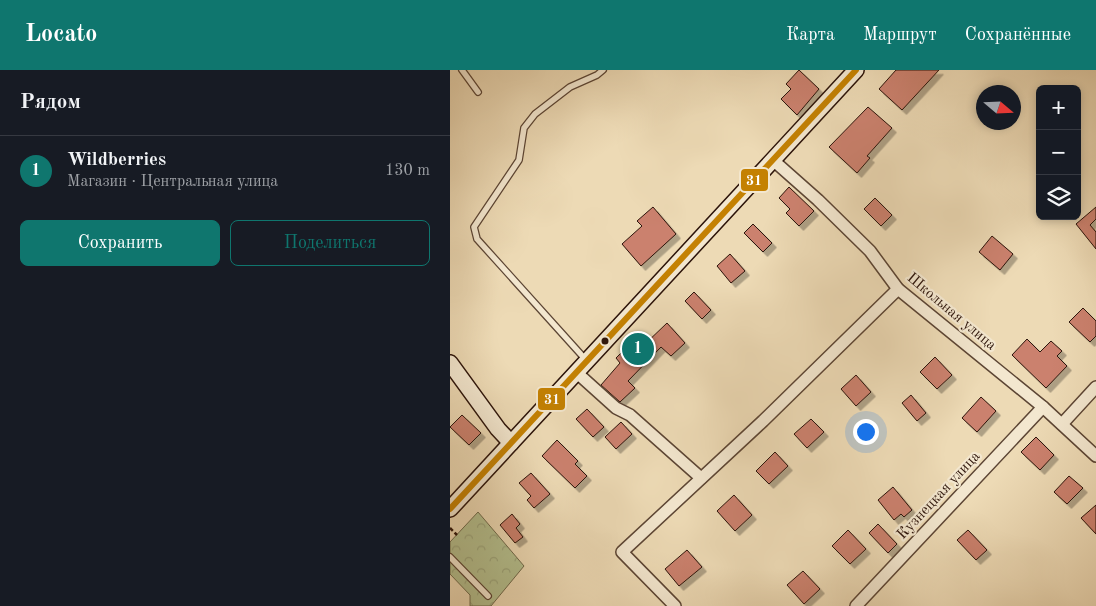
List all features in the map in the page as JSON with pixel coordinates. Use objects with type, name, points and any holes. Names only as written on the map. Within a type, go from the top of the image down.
[{"type":"street","points":[[450,509],[586,360],[774,161],[856,70]]},
{"type":"street","name":"Школьная улица","points":[[774,161],[818,200],[870,251],[898,290],[1043,407],[1096,456]]},
{"type":"street","points":[[675,606],[622,552],[898,290]]},
{"type":"street","points":[[450,363],[498,429],[511,443]]},
{"type":"street","points":[[576,372],[616,408],[630,415],[701,478]]},
{"type":"street","points":[[1062,424],[1096,388]]},
{"type":"street","name":"Кузнецкая улица","points":[[856,606],[1043,407]]},
{"type":"lane","points":[[462,70],[478,92]]},
{"type":"lane","points":[[586,360],[477,239],[474,227],[519,160],[524,128],[535,114],[570,86],[603,70]]},
{"type":"lane","points":[[450,557],[488,596]]},
{"type":"path","points":[[450,528],[457,535]]},
{"type":"green space","points":[[478,512],[524,566],[491,606],[470,606],[470,595],[450,574],[450,542]]},
{"type":"building","points":[[799,70],[819,89],[797,115],[781,99],[791,89],[786,84]]},
{"type":"building","points":[[896,70],[939,70],[902,110],[879,89]]},
{"type":"building","points":[[868,107],[892,128],[867,156],[870,158],[857,173],[829,147]]},
{"type":"building","points":[[789,187],[814,211],[799,226],[786,213],[790,209],[779,198]]},
{"type":"building","points":[[875,198],[892,215],[881,226],[864,209]]},
{"type":"building","points":[[653,207],[676,234],[641,266],[622,244],[642,226],[637,221]]},
{"type":"building","points":[[1096,207],[1096,219],[1090,225],[1096,232],[1096,249],[1076,224]]},
{"type":"building","points":[[753,224],[772,243],[763,252],[744,233]]},
{"type":"building","points":[[992,236],[1013,254],[1000,270],[979,252]]},
{"type":"building","points":[[730,254],[745,271],[731,283],[717,266]]},
{"type":"building","points":[[694,292],[711,310],[702,319],[685,301]]},
{"type":"building","points":[[1083,308],[1096,321],[1096,336],[1090,342],[1069,322]]},
{"type":"building","points":[[667,323],[685,343],[671,356],[661,347],[628,381],[635,388],[620,402],[601,385],[620,363],[616,358],[636,338],[644,345]]},
{"type":"building","points":[[1027,339],[1040,352],[1051,341],[1062,351],[1057,356],[1067,366],[1046,388],[1012,355]]},
{"type":"building","points":[[935,357],[952,375],[937,389],[920,372]]},
{"type":"building","points":[[856,375],[871,392],[856,406],[841,389]]},
{"type":"building","points":[[911,395],[926,413],[917,421],[902,403]]},
{"type":"building","points":[[981,397],[996,411],[977,432],[962,418]]},
{"type":"building","points":[[587,409],[604,427],[593,437],[576,419]]},
{"type":"building","points":[[462,415],[481,433],[469,445],[450,427]]},
{"type":"building","points":[[811,419],[824,432],[807,448],[794,434]]},
{"type":"building","points":[[621,422],[632,434],[616,449],[605,437]]},
{"type":"building","points":[[1036,437],[1054,455],[1040,470],[1021,452]]},
{"type":"building","points":[[557,440],[578,461],[575,464],[587,476],[575,488],[542,456]]},
{"type":"building","points":[[775,452],[788,466],[769,484],[756,471]]},
{"type":"building","points":[[531,473],[550,494],[534,508],[527,500],[531,496],[519,483]]},
{"type":"building","points":[[1069,476],[1083,488],[1067,504],[1054,492]]},
{"type":"building","points":[[893,487],[912,510],[904,517],[901,514],[894,520],[878,500]]},
{"type":"building","points":[[734,495],[752,515],[735,531],[717,511]]},
{"type":"building","points":[[1096,505],[1096,534],[1081,518]]},
{"type":"building","points":[[512,514],[520,524],[516,528],[523,537],[515,543],[500,525]]},
{"type":"building","points":[[878,524],[897,544],[888,553],[869,533]]},
{"type":"building","points":[[848,530],[866,549],[850,564],[832,546]]},
{"type":"building","points":[[968,530],[987,550],[976,560],[957,540]]},
{"type":"building","points":[[687,550],[702,567],[679,586],[665,569]]},
{"type":"building","points":[[803,571],[820,589],[804,604],[787,585]]},
{"type":"transit line","name":"31","points":[[450,509],[856,70]]},
{"type":"place","name":"Wildberries","points":[[638,349]]}]
